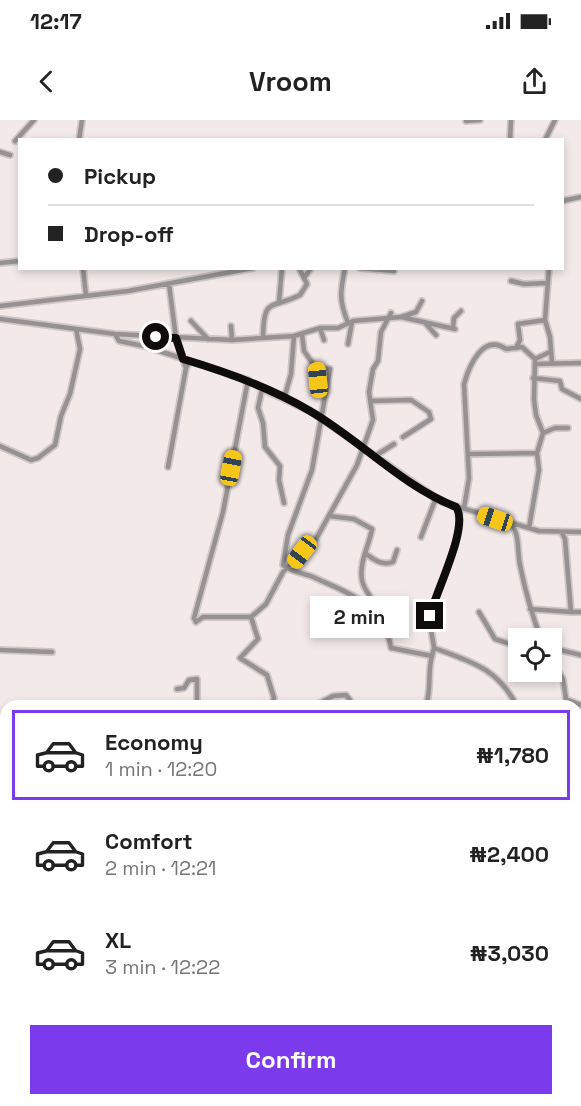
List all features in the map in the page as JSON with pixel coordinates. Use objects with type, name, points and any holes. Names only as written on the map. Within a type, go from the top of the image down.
[{"type":"street","points":[[15,141],[34,120]]},
{"type":"street","points":[[79,138],[82,120]]},
{"type":"street","points":[[466,122],[480,120]]},
{"type":"street","points":[[510,138],[511,120]]},
{"type":"street","points":[[546,138],[555,120]]},
{"type":"street","points":[[0,152],[10,155]]},
{"type":"street","points":[[564,201],[581,197]]},
{"type":"street","points":[[0,263],[18,261]]},
{"type":"street","points":[[83,270],[86,296]]},
{"type":"street","points":[[0,306],[168,284],[242,270]]},
{"type":"street","points":[[279,302],[282,270]]},
{"type":"street","points":[[263,336],[268,307],[300,295],[307,284],[300,270]]},
{"type":"street","points":[[304,278],[309,270]]},
{"type":"street","points":[[345,270],[340,299],[350,323],[348,344]]},
{"type":"street","points":[[549,270],[544,320],[550,337],[552,363]]},
{"type":"street","points":[[511,281],[524,284],[548,283]]},
{"type":"street","points":[[168,284],[176,338],[186,368]]},
{"type":"street","points":[[422,301],[420,308],[423,323],[436,335]]},
{"type":"street","points":[[0,319],[115,334],[232,340],[274,335],[294,336],[320,328],[338,328],[350,323],[401,317],[420,308]]},
{"type":"street","points":[[401,317],[454,329],[454,318],[461,311]]},
{"type":"street","points":[[248,380],[217,541],[194,618],[196,622],[203,616],[251,617],[266,604],[287,568],[310,545],[329,516],[351,477],[373,420],[370,401],[373,369],[378,361],[380,336],[391,313]]},
{"type":"street","points":[[516,348],[520,340],[518,324],[544,320]]},
{"type":"street","points":[[191,321],[208,339]]},
{"type":"street","points":[[264,325],[274,335]]},
{"type":"street","points":[[231,326],[232,340]]},
{"type":"street","points":[[320,328],[324,340]]},
{"type":"street","points":[[0,446],[31,460],[38,458],[55,445],[80,349],[76,329]]},
{"type":"street","points":[[115,334],[119,341],[248,380],[310,411],[436,498],[456,507],[529,528],[562,533],[581,532]]},
{"type":"street","points":[[302,334],[304,351],[316,368],[318,380],[327,387]]},
{"type":"street","points":[[284,399],[291,374],[294,336]]},
{"type":"street","points":[[464,508],[469,484],[464,384],[467,369],[478,353],[492,344],[516,348],[522,346],[535,362],[536,415],[543,433],[537,453],[539,470],[529,528]]},
{"type":"street","points":[[535,362],[550,351]]},
{"type":"street","points":[[168,466],[186,368],[190,361]]},
{"type":"street","points":[[535,362],[581,363]]},
{"type":"street","points":[[316,368],[330,369],[324,405],[310,478],[286,543],[283,562],[287,568],[343,591],[375,610]]},
{"type":"street","points":[[534,378],[556,379],[560,381],[562,389],[581,399]]},
{"type":"street","points":[[262,389],[258,408],[263,423],[264,447],[280,465],[279,480],[284,503]]},
{"type":"street","points":[[370,401],[411,400],[429,412],[428,423],[403,437]]},
{"type":"street","points":[[310,411],[318,411],[324,405]]},
{"type":"street","points":[[543,433],[555,428],[568,428]]},
{"type":"street","points":[[375,456],[394,444]]},
{"type":"street","points":[[469,454],[537,453]]},
{"type":"street","points":[[421,537],[436,498]]},
{"type":"street","points":[[428,700],[432,682],[428,669],[434,648],[429,620],[454,549],[459,522],[456,507]]},
{"type":"street","points":[[329,516],[354,519],[372,529],[362,565],[362,580],[374,600],[375,610],[388,631],[391,648],[432,656]]},
{"type":"street","points":[[511,523],[517,535],[519,563],[530,609],[538,628]]},
{"type":"street","points":[[562,533],[565,539],[571,612]]},
{"type":"street","points":[[365,553],[381,563],[388,564],[393,562],[397,550]]},
{"type":"street","points":[[530,609],[581,612]]},
{"type":"street","points":[[479,612],[495,639],[508,643]]},
{"type":"street","points":[[251,617],[258,639],[240,658],[267,675],[273,700]]},
{"type":"street","points":[[434,648],[482,665],[506,688],[513,700]]},
{"type":"street","points":[[0,650],[52,652]]},
{"type":"street","points":[[562,650],[581,655]]},
{"type":"street","points":[[177,689],[184,688],[189,680],[197,679],[197,700]]},
{"type":"street","points":[[562,679],[568,700]]},
{"type":"street","points":[[327,700],[340,694],[346,695],[350,700]]},
{"type":"route","points":[[156,337],[176,338],[183,359],[248,380],[310,411],[423,491],[456,507],[459,511],[459,522],[454,549],[430,616]]}]
